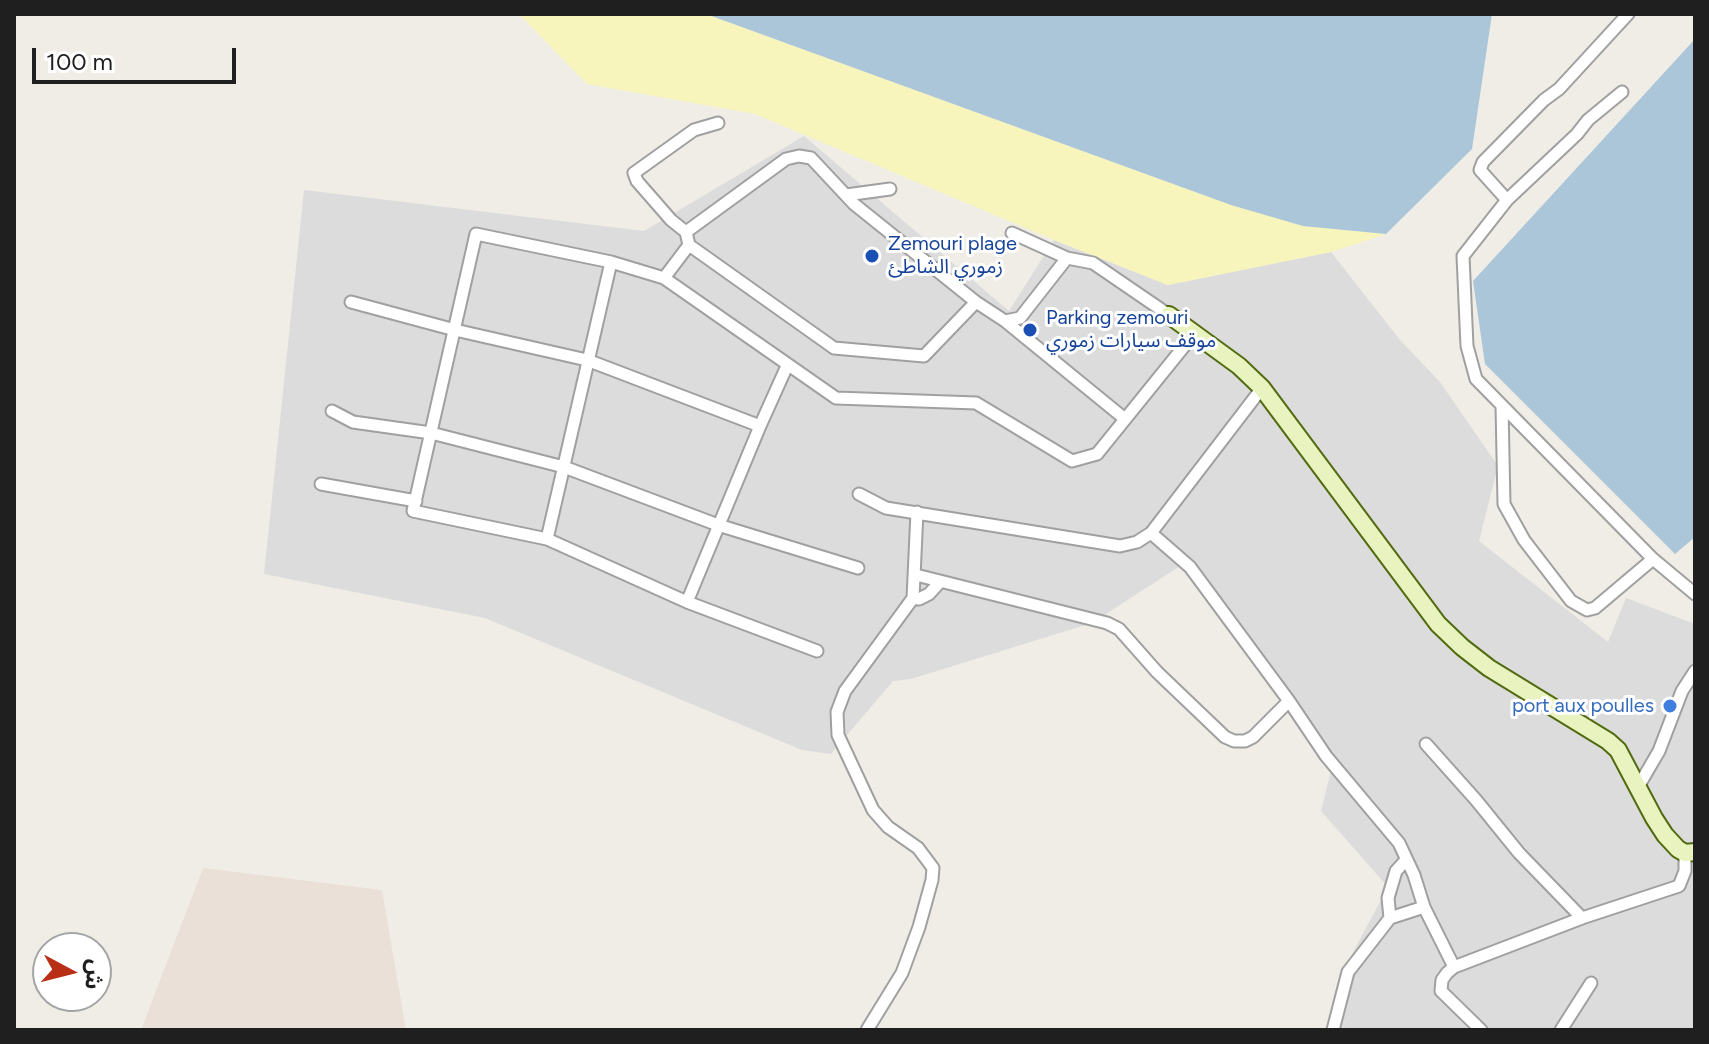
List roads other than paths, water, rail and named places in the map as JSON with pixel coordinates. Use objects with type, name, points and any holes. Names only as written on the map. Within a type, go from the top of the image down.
[{"type":"main road","points":[[1169,315],[1239,366],[1262,388],[1438,624],[1489,668],[1618,750],[1659,826],[1678,849],[1690,853]]},
{"type":"street","points":[[1507,200],[1480,170],[1483,162],[1544,100],[1559,89],[1628,14]]},
{"type":"street","points":[[1622,92],[1588,120],[1507,200],[1463,256],[1467,346],[1476,379],[1653,559],[1695,594]]},
{"type":"street","points":[[718,123],[694,130],[634,173],[637,181],[671,220],[686,232],[689,245],[834,348],[924,356],[976,302]]},
{"type":"street","points":[[686,232],[786,159],[799,156],[811,158],[846,195],[1125,419]]},
{"type":"street","points":[[846,195],[890,189]]},
{"type":"street","points":[[1012,233],[1067,258],[1093,263],[1169,315]]},
{"type":"street","points":[[817,651],[687,602],[547,539],[413,511],[476,234],[611,262],[664,278],[836,398],[976,403],[1072,461],[1097,454],[1194,334]]},
{"type":"street","points":[[664,278],[689,245]]},
{"type":"street","points":[[1005,321],[1020,318],[1067,258]]},
{"type":"street","points":[[547,539],[611,262]]},
{"type":"street","points":[[351,302],[587,360],[760,426]]},
{"type":"street","points":[[687,602],[787,366]]},
{"type":"street","points":[[859,494],[886,508],[1120,546],[1137,542],[1151,533],[1262,388]]},
{"type":"street","points":[[1502,406],[1504,504],[1524,540],[1571,601],[1587,610],[1595,608],[1653,559]]},
{"type":"street","points":[[332,411],[353,422],[431,433],[564,467],[718,525],[858,568]]},
{"type":"street","points":[[321,484],[416,501]]},
{"type":"street","points":[[867,1030],[902,973],[919,927],[933,868],[918,848],[888,827],[873,810],[838,735],[837,712],[845,691],[913,598],[917,512]]},
{"type":"street","points":[[1151,533],[1190,567],[1326,756],[1399,843],[1424,907],[1454,967]]},
{"type":"street","points":[[916,575],[1081,616],[1119,629],[1157,672],[1225,737],[1234,741],[1253,737],[1289,701]]},
{"type":"street","points":[[913,598],[919,599],[929,594],[939,583]]},
{"type":"street","points":[[1638,787],[1659,751],[1682,691],[1695,671]]},
{"type":"street","points":[[1426,744],[1519,853],[1582,918]]},
{"type":"street","points":[[1481,1030],[1441,991],[1442,980],[1454,967],[1582,918],[1679,886],[1690,853]]},
{"type":"street","points":[[1390,918],[1388,898],[1396,871],[1406,860]]},
{"type":"street","points":[[1333,1030],[1348,972],[1390,918],[1424,907]]},
{"type":"street","points":[[1561,1030],[1591,983]]},
{"type":"water","points":[[706,14],[1492,14],[1472,149],[1386,234],[1303,226],[1231,205]]},
{"type":"water","points":[[1695,39],[1695,537],[1675,554],[1485,364],[1473,281]]},
{"type":"place","name":"Zemouri plage زموري الشاطئ","points":[[872,256]]},
{"type":"place","name":"Parking zemouri موقف سيارات زموري","points":[[1030,330]]},
{"type":"place","name":"port aux poulles","points":[[1670,706]]}]
